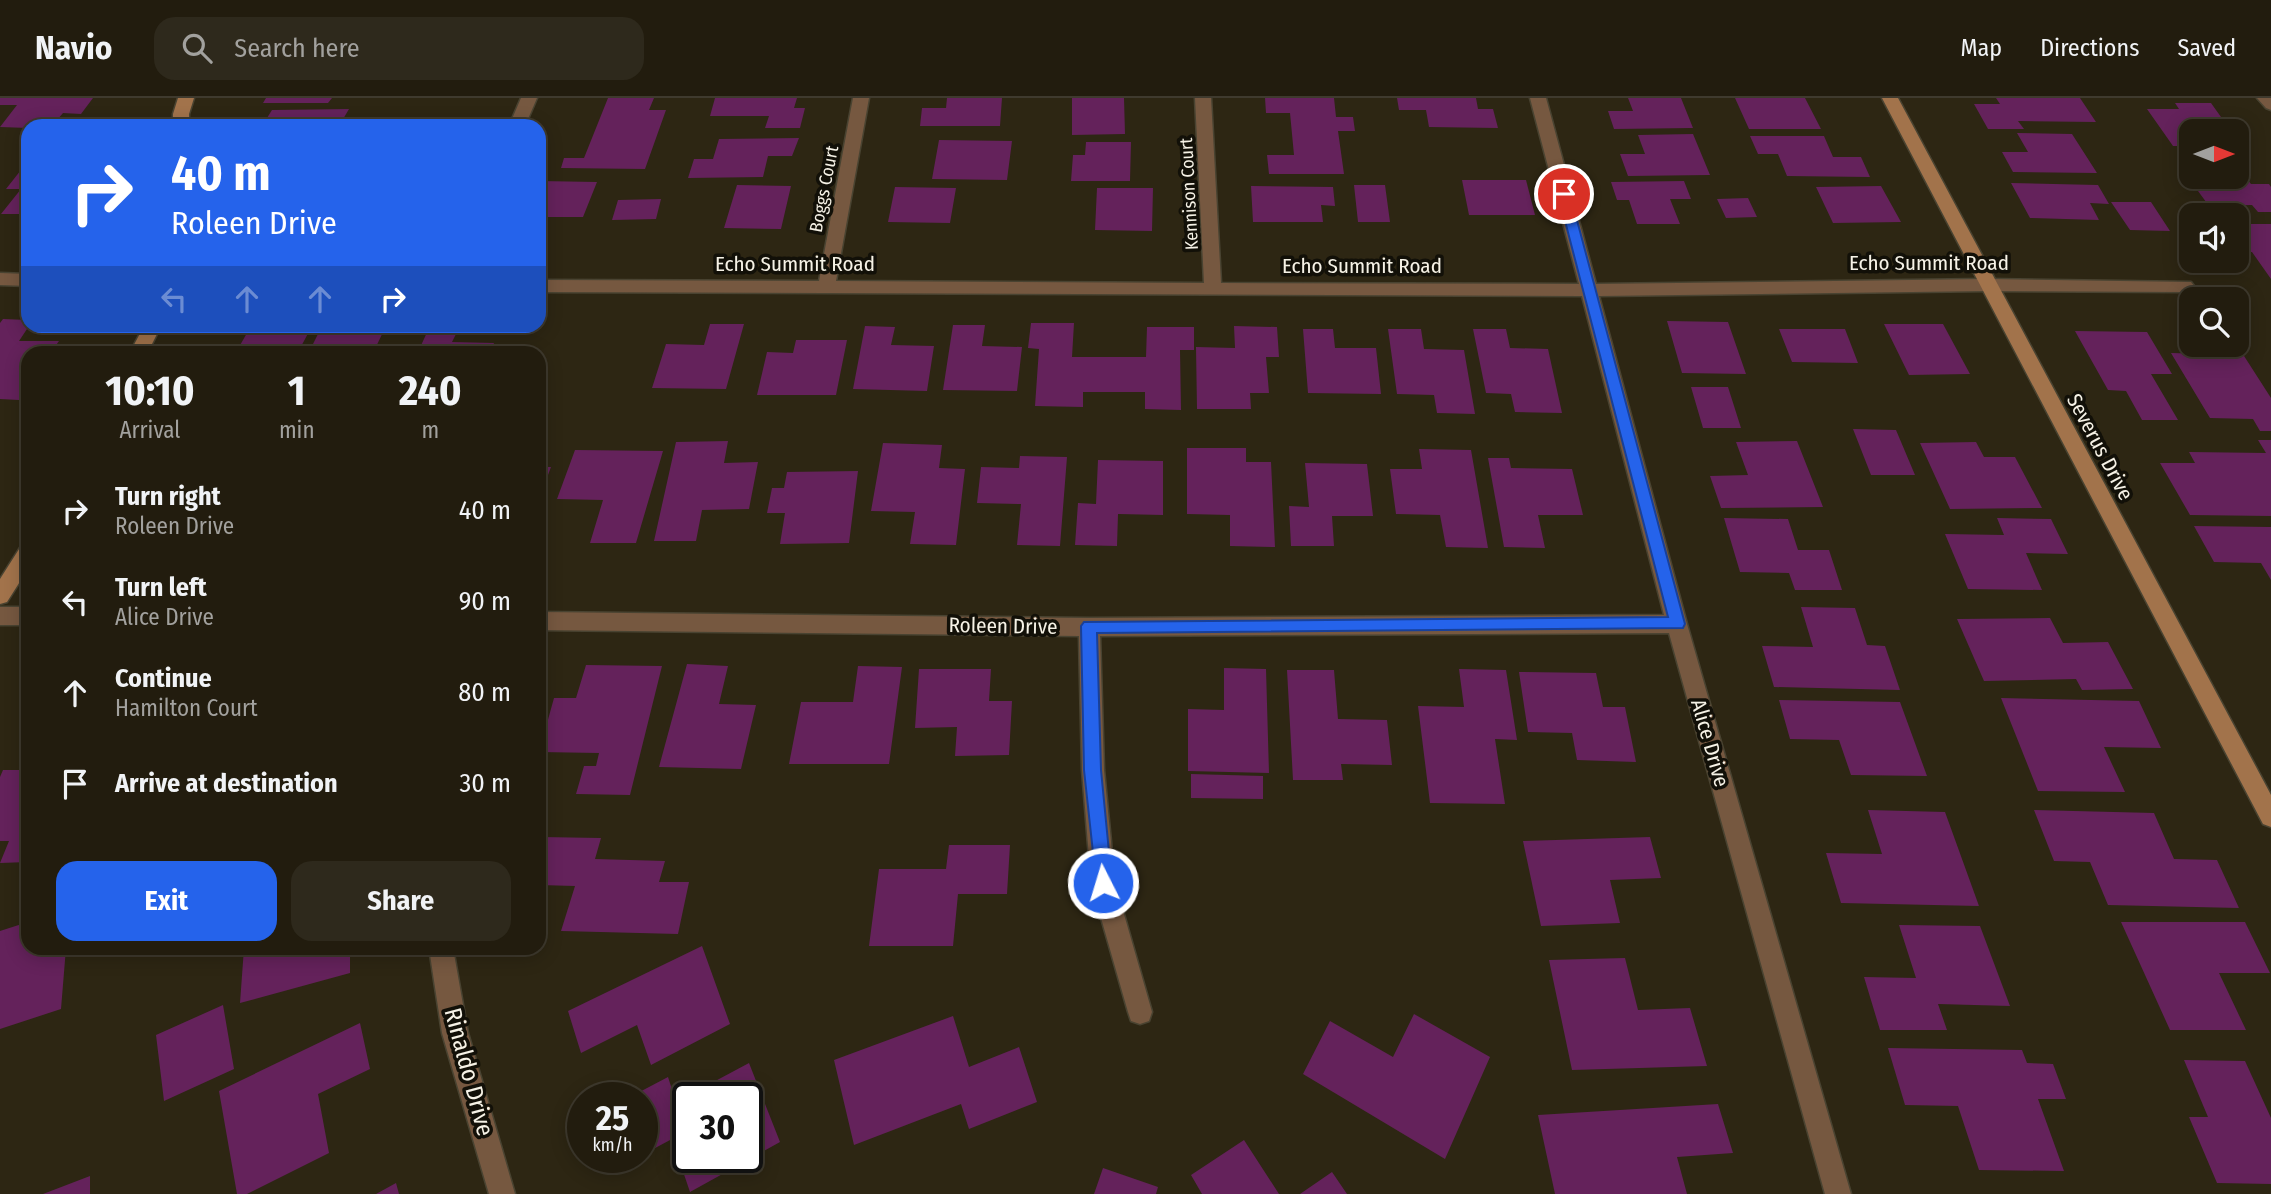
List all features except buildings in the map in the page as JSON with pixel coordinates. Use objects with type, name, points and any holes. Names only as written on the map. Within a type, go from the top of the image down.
[{"type":"street","points":[[181,119],[186,98]]},
{"type":"street","points":[[520,119],[529,98]]},
{"type":"street","name":"Boggs Court","points":[[825,287],[861,98]]},
{"type":"street","name":"Kennison Court","points":[[1203,98],[1213,288]]},
{"type":"street","name":"Alice Drive","points":[[1538,98],[1677,624],[1838,1194]]},
{"type":"street","name":"Severus Drive","points":[[1890,98],[2271,817]]},
{"type":"street","points":[[2266,98],[2271,105]]},
{"type":"street","points":[[0,279],[21,280]]},
{"type":"street","name":"Echo Summit Road","points":[[546,286],[1590,290],[1987,285],[2185,286]]},
{"type":"street","points":[[0,596],[21,563]]},
{"type":"street","points":[[0,616],[21,616]]},
{"type":"street","name":"Roleen Drive","points":[[546,621],[1089,626],[1677,624]]},
{"type":"street","points":[[1089,626],[1093,770],[1103,883],[1140,1012]]},
{"type":"street","name":"Rinaldo Drive","points":[[443,955],[455,1032],[502,1194]]},
{"type":"route","points":[[1103,883],[1093,770],[1089,626],[1677,624],[1564,194]]}]
